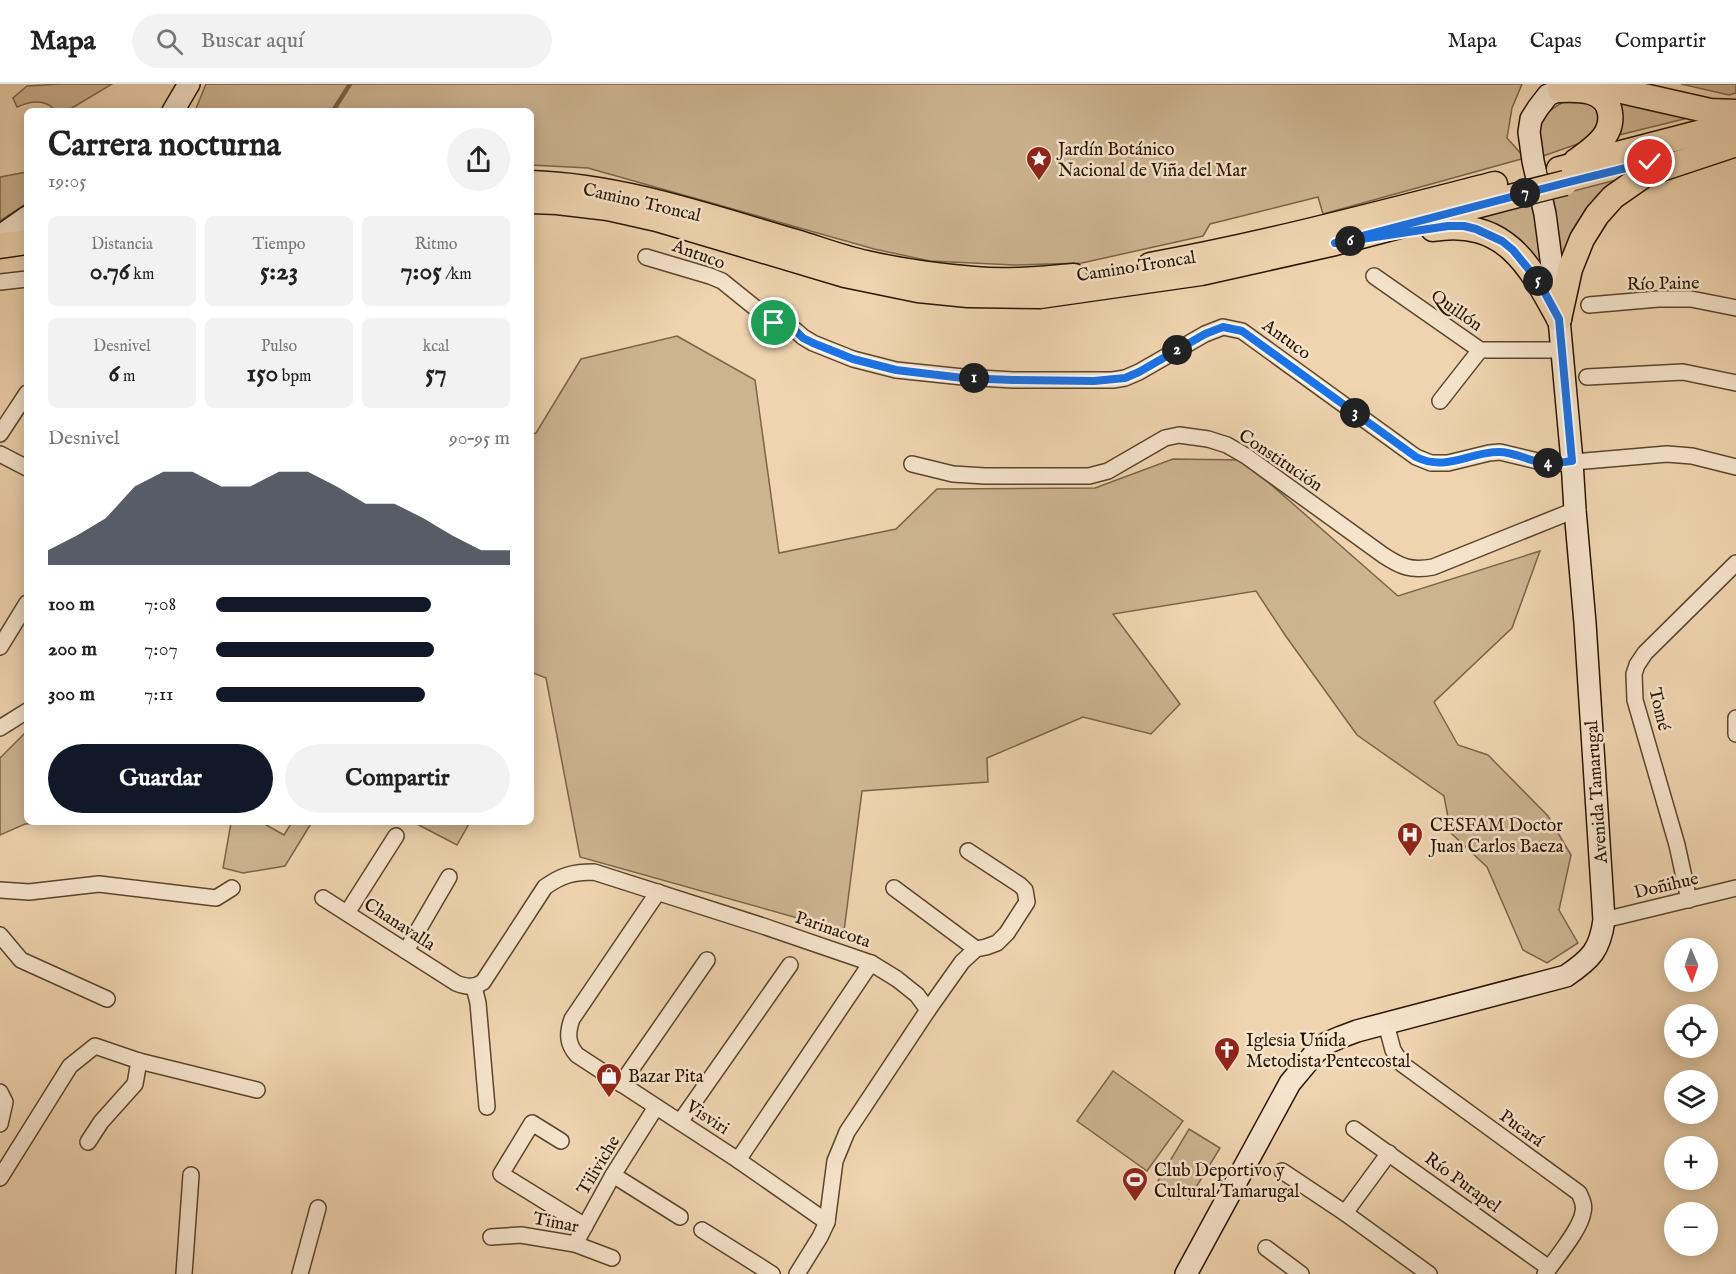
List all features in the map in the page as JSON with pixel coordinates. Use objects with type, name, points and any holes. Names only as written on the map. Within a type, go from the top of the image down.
[{"type":"main road","points":[[1591,84],[1710,111],[1736,112]]},
{"type":"main road","points":[[1563,173],[1600,141],[1610,124],[1608,105],[1604,99],[1598,94],[1567,87]]},
{"type":"main road","name":"Camino Troncal","points":[[534,201],[608,208],[657,219],[845,275],[918,290],[968,295],[1040,296],[1201,273],[1335,243],[1736,123]]},
{"type":"main road","points":[[1559,319],[1570,269],[1582,239],[1613,197],[1646,174],[1736,143]]},
{"type":"main road","name":"Camino Troncal","points":[[1563,173],[1736,143]]},
{"type":"main road","name":"Camino Troncal","points":[[534,183],[559,184],[671,205],[865,263],[976,280],[1043,279],[1105,272],[1197,256],[1523,185]]},
{"type":"main road","points":[[1335,243],[1448,226],[1476,229],[1502,241],[1513,250],[1539,282],[1559,319]]},
{"type":"main road","points":[[0,246],[24,242]]},
{"type":"main road","points":[[0,262],[24,258]]},
{"type":"street","points":[[175,108],[189,84]]},
{"type":"street","name":"Avenida Tamarugal","points":[[1186,1274],[1290,1083],[1304,1064],[1327,1043],[1386,1024],[1566,976],[1587,961],[1599,944],[1604,920],[1586,635],[1572,461],[1559,319],[1545,214],[1529,132],[1532,119],[1548,95],[1567,87]]},
{"type":"street","points":[[0,236],[24,219]]},
{"type":"street","name":"Antuco","points":[[646,257],[722,281],[774,323],[795,330],[803,338],[813,343],[853,359],[896,370],[963,378],[1113,380],[1139,372],[1205,334],[1223,327],[1242,331],[1423,461],[1448,464],[1500,452],[1550,464],[1667,454],[1692,456],[1736,467]]},
{"type":"street","name":"Quillón","points":[[1374,276],[1480,350],[1561,350]]},
{"type":"street","points":[[0,282],[24,279]]},
{"type":"street","name":"Río Paine","points":[[1589,305],[1658,299],[1691,299],[1736,308]]},
{"type":"street","points":[[1440,401],[1480,350]]},
{"type":"street","points":[[1587,376],[1683,372],[1736,383]]},
{"type":"street","points":[[0,434],[24,398]]},
{"type":"street","name":"Constitución","points":[[912,464],[952,474],[1089,476],[1108,471],[1165,438],[1179,435],[1208,439],[1227,445],[1246,456],[1399,566],[1411,569],[1433,567],[1575,510]]},
{"type":"street","points":[[0,454],[24,466]]},
{"type":"street","name":"Tomé","points":[[1689,900],[1677,845],[1635,700],[1634,674],[1645,653],[1736,563]]},
{"type":"street","points":[[0,647],[24,608]]},
{"type":"street","points":[[0,728],[24,713]]},
{"type":"street","points":[[1736,718],[1736,734]]},
{"type":"street","points":[[347,913],[396,836]]},
{"type":"street","points":[[797,1274],[827,1222],[836,1161],[847,1132],[962,962],[976,949],[997,943],[1025,907],[1027,896],[1020,885],[968,850]]},
{"type":"street","name":"Parinacota","points":[[474,987],[483,982],[544,887],[557,878],[580,872],[594,872],[871,963],[917,995],[928,1010]]},
{"type":"street","points":[[406,951],[449,877]]},
{"type":"street","points":[[0,890],[29,892],[99,884],[216,898],[232,888]]},
{"type":"street","points":[[894,888],[976,949]]},
{"type":"street","name":"Doñihue","points":[[1604,920],[1736,888]]},
{"type":"street","name":"Visviri","points":[[658,892],[572,1019],[568,1030],[572,1049],[577,1055],[738,1160],[827,1222]]},
{"type":"street","name":"Chanavalla","points":[[323,898],[456,983],[474,987]]},
{"type":"street","points":[[0,935],[21,960],[107,999]]},
{"type":"street","points":[[621,1084],[708,960]]},
{"type":"street","points":[[738,1160],[871,963]]},
{"type":"street","points":[[680,1122],[790,965]]},
{"type":"street","points":[[474,987],[478,1003],[487,1107]]},
{"type":"street","name":"Pucará","points":[[1386,1024],[1393,1050],[1402,1064],[1579,1193],[1584,1204],[1583,1213],[1571,1236],[1547,1271]]},
{"type":"street","points":[[0,1178],[70,1066],[95,1046],[139,1060],[257,1090]]},
{"type":"street","points":[[88,1142],[100,1122],[135,1084],[139,1060]]},
{"type":"street","points":[[0,1092],[5,1102],[0,1124]]},
{"type":"street","name":"Tiliviche","points":[[575,1244],[613,1176],[656,1107]]},
{"type":"street","points":[[561,1142],[532,1123],[501,1174],[585,1226]]},
{"type":"street","name":"Río Purapel","points":[[1354,1129],[1547,1271]]},
{"type":"street","points":[[1345,1213],[1389,1153]]},
{"type":"street","points":[[1282,1171],[1429,1274]]},
{"type":"street","points":[[184,1274],[191,1175]]},
{"type":"street","points":[[613,1176],[680,1217]]},
{"type":"street","points":[[300,1274],[318,1208]]},
{"type":"street","points":[[702,1230],[772,1274]]},
{"type":"street","name":"Timar","points":[[490,1237],[521,1235],[575,1244],[612,1258]]},
{"type":"street","points":[[1266,1248],[1301,1274]]},
{"type":"shaded area","points":[[112,84],[72,108],[53,108],[42,102],[27,103],[17,107],[13,98],[27,86]]},
{"type":"shaded area","name":"Jardín Botánico Nacional de Viña del Mar","points":[[206,84],[1522,84],[1512,108],[1507,138],[1525,158],[1323,214],[1318,197],[1210,224],[1203,236],[1082,263],[1014,265],[930,261],[874,249],[588,168],[534,165],[534,108],[196,108]]},
{"type":"shaded area","points":[[1681,84],[1736,84],[1736,93],[1729,95]]},
{"type":"shaded area","points":[[1608,95],[1696,116],[1611,137]]},
{"type":"shaded area","points":[[1572,98],[1594,100],[1602,110],[1595,138],[1543,156],[1538,136],[1544,117],[1554,108]]},
{"type":"shaded area","points":[[24,173],[24,205],[0,221],[0,177]]},
{"type":"shaded area","points":[[1639,174],[1561,275],[1550,197]]},
{"type":"shaded area","points":[[1535,203],[1544,281],[1468,221]]},
{"type":"shaded area","points":[[677,336],[755,380],[779,553],[896,529],[937,489],[1095,488],[1173,459],[1243,460],[1398,596],[1540,551],[1512,628],[1434,702],[1458,745],[1488,755],[1548,816],[1571,855],[1559,910],[1578,943],[1547,963],[1523,950],[1487,867],[1451,833],[1444,796],[1357,735],[1256,591],[1113,614],[1180,704],[1151,734],[1083,717],[987,758],[988,782],[862,791],[844,931],[580,857],[546,678],[534,673],[534,433],[581,359]]},
{"type":"shaded area","points":[[24,734],[24,824],[0,835],[0,758]]},
{"type":"shaded area","points":[[231,825],[266,825],[284,835],[290,825],[310,825],[285,866],[243,873],[223,868]]},
{"type":"shaded area","points":[[419,825],[468,825],[457,845]]},
{"type":"shaded area","points":[[1113,1071],[1183,1121],[1147,1171],[1077,1121]]},
{"type":"shaded area","points":[[1189,1129],[1220,1148],[1189,1199],[1158,1181]]},
{"type":"waterway","points":[[335,108],[350,84]]},
{"type":"place","name":"Jardín Botánico Nacional de Viña del Mar","points":[[1039,182]]},
{"type":"place","name":"CESFAM Doctor Juan Carlos Baeza","points":[[1410,858]]},
{"type":"place","name":"Iglesia Unida Metodista Pentecostal","points":[[1227,1073]]},
{"type":"place","name":"Bazar Pita","points":[[609,1099]]},
{"type":"place","name":"Club Deportivo y Cultural Tamarugal","points":[[1135,1203]]},
{"type":"route","points":[[774,323],[795,330],[803,338],[853,359],[896,370],[963,378],[1094,381],[1125,378],[1205,334],[1223,327],[1242,331],[1423,461],[1448,464],[1500,452],[1542,463],[1572,461],[1559,319],[1539,282],[1513,250],[1490,234],[1464,226],[1448,226],[1335,243],[1650,162]]}]
